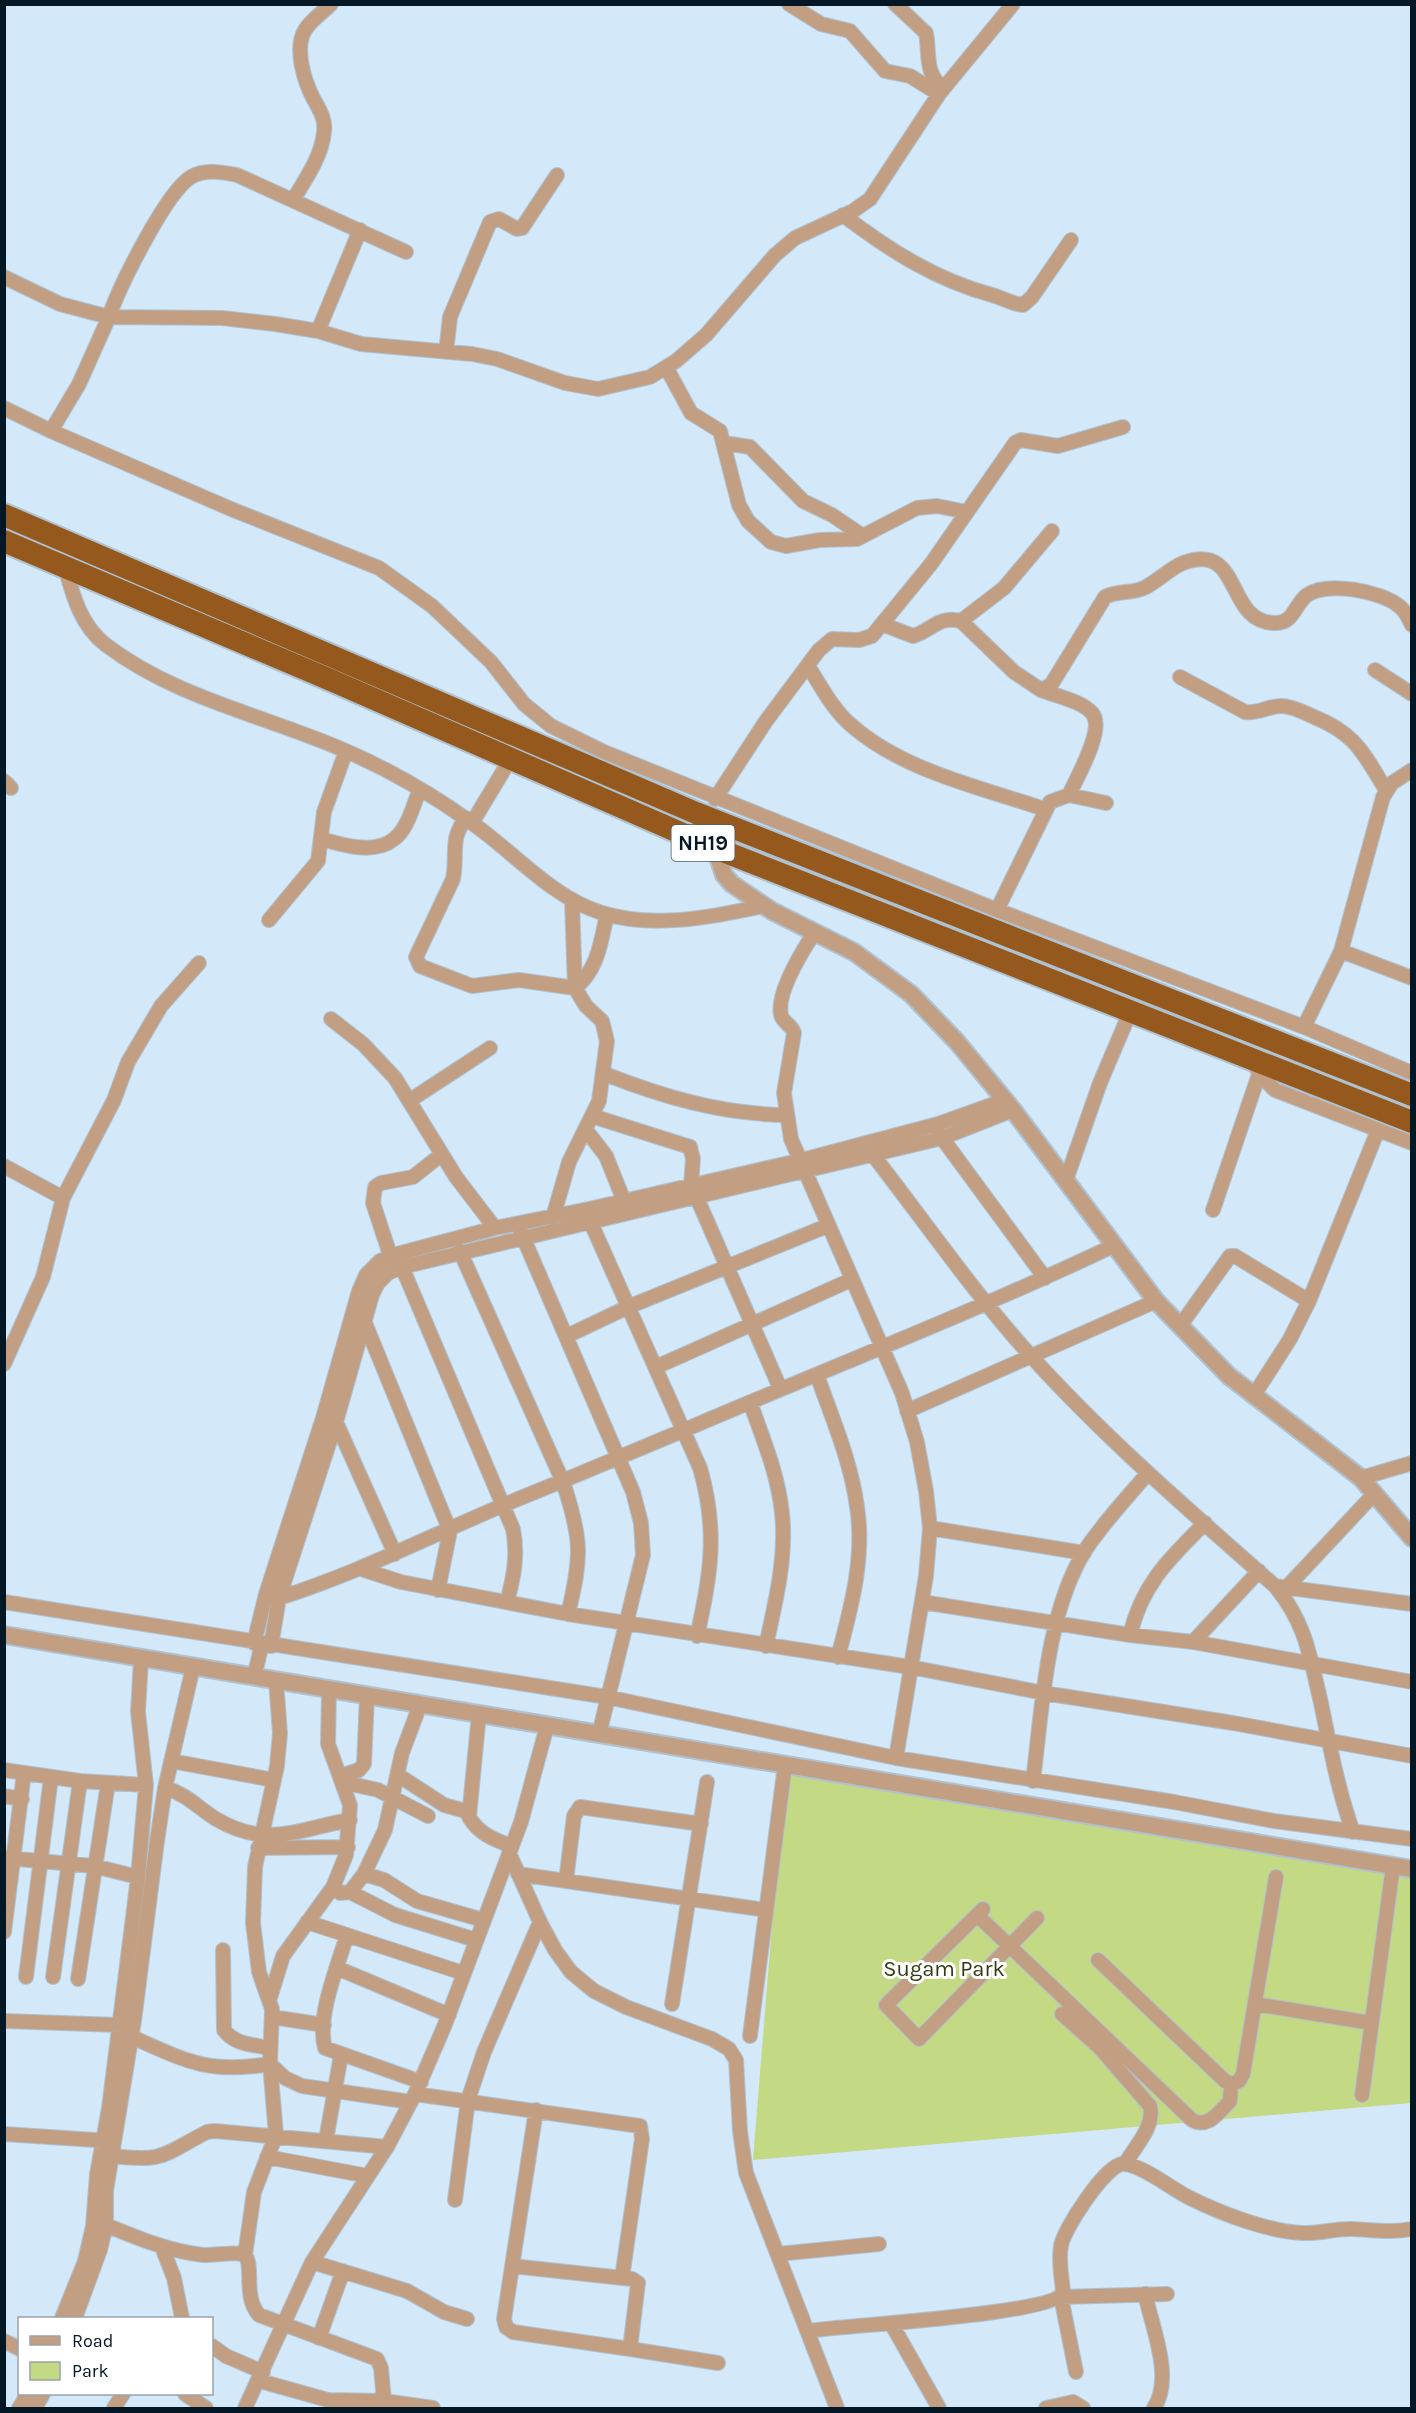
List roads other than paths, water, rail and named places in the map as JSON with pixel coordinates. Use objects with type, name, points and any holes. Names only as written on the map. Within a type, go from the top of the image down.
[{"type":"highway","name":"NH19","points":[[4,515],[696,813],[1412,1095]]},
{"type":"highway","name":"NH19","points":[[4,541],[715,848],[1131,1010],[1256,1066],[1412,1122]]},
{"type":"street","points":[[293,200],[311,167],[325,131],[322,114],[306,79],[300,44],[303,32],[311,21],[331,4]]},
{"type":"street","points":[[789,4],[821,24],[850,31],[885,71],[910,76],[941,91]]},
{"type":"street","points":[[895,4],[926,33],[929,70],[941,91]]},
{"type":"street","points":[[4,277],[60,304],[109,317],[222,318],[318,331],[361,344],[497,359],[565,383],[598,389],[650,376],[666,367],[706,335],[775,255],[795,238],[870,199],[941,91],[1013,4]]},
{"type":"street","points":[[51,431],[79,384],[130,265],[175,194],[191,177],[212,171],[237,175],[406,252]]},
{"type":"street","points":[[446,352],[450,317],[490,222],[499,219],[517,229],[522,228],[557,175]]},
{"type":"street","points":[[843,215],[878,242],[930,273],[958,285],[1023,305],[1032,297],[1071,240]]},
{"type":"street","points":[[318,331],[360,230]]},
{"type":"street","points":[[666,367],[691,413],[720,431],[739,505],[748,521],[771,542],[786,546],[820,540],[847,541],[862,536],[916,508],[937,506],[967,512]]},
{"type":"street","points":[[4,408],[51,431],[231,509],[380,568],[432,606],[492,662],[524,704],[551,726],[604,752],[715,799],[997,910],[1304,1027],[1412,1073]]},
{"type":"street","points":[[715,799],[766,721],[825,643],[832,639],[867,639],[882,624],[931,564],[1015,443],[1021,440],[1058,446],[1123,427]]},
{"type":"street","points":[[724,443],[750,447],[803,501],[832,515],[862,536]]},
{"type":"street","points":[[960,621],[1004,588],[1052,531]]},
{"type":"street","points":[[1041,690],[1050,685],[1105,597],[1114,592],[1145,587],[1171,569],[1199,560],[1218,562],[1245,609],[1261,620],[1283,623],[1289,620],[1308,595],[1337,588],[1359,591],[1396,603],[1402,608],[1412,625]]},
{"type":"street","points":[[65,567],[74,602],[87,625],[105,645],[187,691],[346,751],[420,789],[469,821],[572,901],[607,914],[632,919],[714,917],[763,906]]},
{"type":"street","points":[[882,624],[913,636],[934,623],[953,619],[960,621],[1014,672],[1041,690],[1086,708],[1094,714],[1097,722],[1092,744],[1069,795]]},
{"type":"street","points":[[808,666],[850,725],[876,744],[938,773],[1044,809]]},
{"type":"street","points":[[1375,670],[1412,694]]},
{"type":"street","points":[[1180,677],[1245,712],[1263,712],[1282,706],[1342,730],[1358,744],[1386,790]]},
{"type":"street","points":[[269,920],[318,861],[324,812],[346,751]]},
{"type":"street","points":[[511,758],[469,821],[454,837],[456,865],[453,879],[418,951],[417,962],[448,978],[472,986],[519,980],[575,988],[586,979],[597,957],[607,914]]},
{"type":"street","points":[[1304,1027],[1341,951],[1386,790],[1412,770]]},
{"type":"street","points":[[322,839],[363,847],[381,845],[394,840],[403,829],[420,789]]},
{"type":"street","points":[[997,910],[1044,809],[1050,802],[1069,795],[1106,803]]},
{"type":"street","points":[[715,848],[728,880],[763,906],[854,952],[911,994],[957,1042],[1009,1105],[1156,1301],[1229,1376],[1361,1478],[1412,1538]]},
{"type":"street","points":[[553,1217],[569,1162],[592,1116],[605,1074],[606,1030],[602,1021],[586,1006],[575,988],[572,901]]},
{"type":"street","points":[[814,933],[794,968],[781,1005],[781,1016],[794,1033],[784,1093],[785,1115],[801,1167],[902,1393],[920,1462],[930,1528],[922,1602],[909,1667],[896,1758]]},
{"type":"street","points":[[1341,951],[1412,978]]},
{"type":"street","points":[[4,1364],[43,1277],[63,1198],[114,1100],[128,1062],[161,1006],[199,963]]},
{"type":"street","points":[[1066,1180],[1100,1083],[1131,1010]]},
{"type":"street","points":[[331,1019],[380,1060],[442,1154],[495,1228]]},
{"type":"street","points":[[409,1101],[490,1048]]},
{"type":"street","points":[[1256,1066],[1275,1090],[1287,1096],[1412,1143]]},
{"type":"street","points":[[1214,1210],[1256,1066]]},
{"type":"street","points":[[605,1074],[654,1093],[692,1103],[754,1114],[785,1115]]},
{"type":"street","points":[[262,1644],[266,1594],[322,1418],[359,1291],[366,1275],[380,1261],[396,1264],[460,1251],[553,1217],[691,1185],[873,1155],[1009,1105]]},
{"type":"street","points":[[592,1116],[690,1147],[693,1159],[691,1185]]},
{"type":"street","points":[[586,1130],[606,1156],[624,1201]]},
{"type":"street","points":[[1254,1395],[1290,1339],[1309,1301],[1378,1130]]},
{"type":"street","points":[[254,1677],[262,1644],[336,1422],[364,1323],[378,1283],[396,1264],[495,1228],[520,1230],[591,1223],[697,1198],[801,1167],[940,1131]]},
{"type":"street","points":[[940,1131],[1045,1278]]},
{"type":"street","points":[[442,1154],[413,1177],[375,1187],[373,1203],[396,1264],[505,1505],[517,1550],[507,1602]]},
{"type":"street","points":[[873,1155],[986,1303],[1030,1355],[1106,1436],[1259,1571],[1281,1586],[1412,1604]]},
{"type":"street","points":[[4,1166],[63,1198]]},
{"type":"street","points":[[697,1198],[780,1388]]},
{"type":"street","points":[[591,1223],[684,1430],[700,1468],[710,1501],[713,1544],[710,1579],[697,1636]]},
{"type":"street","points":[[567,1336],[628,1307],[827,1226]]},
{"type":"street","points":[[520,1230],[619,1458],[633,1492],[638,1513],[643,1555],[599,1734]]},
{"type":"street","points":[[279,1598],[361,1569],[780,1388],[881,1349],[1113,1246]]},
{"type":"street","points":[[460,1251],[563,1482],[576,1520],[580,1552],[568,1614]]},
{"type":"street","points":[[1180,1326],[1230,1256],[1235,1256],[1309,1301]]},
{"type":"street","points":[[656,1367],[851,1280]]},
{"type":"street","points":[[907,1411],[1156,1301]]},
{"type":"street","points":[[364,1323],[450,1531],[444,1546],[438,1590]]},
{"type":"street","points":[[817,1375],[846,1456],[858,1508],[858,1560],[852,1604],[838,1657]]},
{"type":"street","points":[[750,1402],[775,1474],[783,1514],[783,1554],[766,1646]]},
{"type":"street","points":[[336,1422],[395,1554]]},
{"type":"street","points":[[1361,1478],[1412,1463]]},
{"type":"street","points":[[1033,1781],[1044,1693],[1057,1623],[1084,1553],[1148,1473]]},
{"type":"street","points":[[1281,1586],[1375,1493]]},
{"type":"street","points":[[1130,1635],[1141,1600],[1152,1581],[1166,1562],[1204,1523]]},
{"type":"street","points":[[930,1528],[1084,1553]]},
{"type":"street","points":[[361,1569],[438,1590],[568,1614],[697,1636],[909,1667],[1044,1693],[1233,1723],[1412,1756]]},
{"type":"street","points":[[1193,1642],[1259,1571]]},
{"type":"street","points":[[1281,1586],[1304,1631],[1329,1742],[1353,1832]]},
{"type":"street","points":[[4,1602],[607,1697],[896,1758],[1353,1832],[1412,1839]]},
{"type":"street","points":[[922,1602],[1130,1635],[1193,1642],[1412,1682]]},
{"type":"street","points":[[4,1635],[1412,1869]]},
{"type":"street","points":[[76,2317],[100,2250],[106,2225],[106,2191],[112,2156],[109,2141],[119,2025],[138,1877],[146,1785],[138,1712],[141,1659]]},
{"type":"street","points":[[63,2317],[89,2243],[132,2037],[165,1788],[194,1667]]},
{"type":"street","points":[[276,1681],[280,1733],[274,1780],[259,1842],[253,1945],[259,1972],[270,1998],[272,2017],[269,2048],[276,2135],[255,2192],[245,2255],[248,2261],[248,2292],[251,2306],[259,2315],[377,2359],[381,2368],[384,2401]]},
{"type":"street","points":[[270,1998],[283,1956],[333,1887],[348,1847],[350,1804],[328,1744],[329,1690]]},
{"type":"street","points":[[341,1779],[359,1770],[364,1764],[367,1696]]},
{"type":"street","points":[[350,1892],[364,1874],[385,1830],[408,1733],[420,1705]]},
{"type":"street","points":[[479,1714],[469,1812],[474,1826],[485,1836],[510,1850],[518,1874],[540,1922],[555,1950],[571,1972],[594,1991],[626,2007],[712,2039],[729,2049],[736,2060],[740,2131],[746,2173],[809,2331],[837,2409]]},
{"type":"street","points":[[245,2409],[312,2262],[387,2147],[416,2093],[449,2015],[510,1850],[537,1766],[547,1726]]},
{"type":"street","points":[[171,1761],[274,1780]]},
{"type":"street","points":[[750,2036],[784,1765]]},
{"type":"street","points":[[4,1770],[80,1781],[146,1785]]},
{"type":"street","points":[[4,1932],[9,1858],[19,1824],[24,1773]]},
{"type":"street","points":[[398,1775],[444,1805],[469,1812]]},
{"type":"street","points":[[26,1977],[51,1777]]},
{"type":"street","points":[[341,1779],[394,1797],[428,1816]]},
{"type":"street","points":[[53,1977],[80,1781]]},
{"type":"street","points":[[672,2004],[707,1782]]},
{"type":"street","points":[[78,1979],[108,1783]]},
{"type":"street","points":[[165,1788],[189,1797],[227,1825],[259,1842],[348,1847]]},
{"type":"street","points":[[4,1796],[22,1799]]},
{"type":"street","points":[[566,1881],[574,1816],[580,1807],[701,1824]]},
{"type":"street","points":[[259,1842],[351,1820]]},
{"type":"street","points":[[4,1821],[19,1824]]},
{"type":"street","points":[[9,1858],[68,1862],[138,1877]]},
{"type":"street","points":[[1362,2095],[1393,1866]]},
{"type":"street","points":[[364,1874],[384,1880],[417,1901],[483,1920]]},
{"type":"street","points":[[518,1874],[766,1910]]},
{"type":"street","points":[[1098,1959],[1225,2081],[1232,2084],[1239,2081],[1243,2074],[1276,1877]]},
{"type":"street","points":[[333,1887],[340,1893],[350,1892],[395,1915],[476,1940]]},
{"type":"street","points":[[1037,1918],[1010,1946],[919,2038],[886,2005],[980,1912],[1010,1946],[1192,2120],[1200,2124],[1207,2123],[1230,2101],[1232,2084]]},
{"type":"street","points":[[307,1922],[463,1973]]},
{"type":"street","points":[[455,2200],[468,2100],[484,2052],[540,1922]]},
{"type":"street","points":[[347,1935],[324,2025],[325,2048],[416,2093]]},
{"type":"street","points":[[223,1950],[224,2030],[230,2038],[239,2042],[269,2048]]},
{"type":"street","points":[[337,1968],[449,2015]]},
{"type":"street","points":[[1255,2004],[1371,2023]]},
{"type":"street","points":[[1062,2014],[1100,2048],[1150,2106],[1152,2115],[1149,2127],[1125,2164]]},
{"type":"street","points":[[272,2017],[324,2025]]},
{"type":"street","points":[[4,2021],[119,2025]]},
{"type":"street","points":[[132,2037],[197,2064],[219,2069],[270,2064],[291,2082],[336,2091],[416,2093],[640,2126],[642,2139],[622,2278]]},
{"type":"street","points":[[326,2140],[341,2055]]},
{"type":"street","points":[[536,2110],[504,2319],[506,2327],[513,2332],[718,2363]]},
{"type":"street","points":[[112,2156],[142,2160],[161,2158],[207,2132],[215,2131],[387,2147]]},
{"type":"street","points":[[4,2134],[109,2141]]},
{"type":"street","points":[[267,2157],[368,2175]]},
{"type":"street","points":[[1076,2372],[1061,2297],[1061,2246],[1065,2232],[1109,2171],[1117,2165],[1125,2164],[1212,2207],[1294,2232],[1354,2229],[1387,2233],[1412,2229]]},
{"type":"street","points":[[106,2225],[162,2247],[203,2255],[238,2253],[245,2255]]},
{"type":"street","points":[[778,2254],[879,2244]]},
{"type":"street","points":[[162,2247],[174,2278],[182,2317]]},
{"type":"street","points":[[312,2262],[407,2291],[444,2312],[467,2319]]},
{"type":"street","points":[[512,2266],[622,2278],[638,2283],[639,2290],[630,2349]]},
{"type":"street","points":[[319,2338],[344,2271]]},
{"type":"street","points":[[809,2331],[984,2313],[1055,2301],[1061,2297],[1167,2294]]},
{"type":"street","points":[[1145,2295],[1161,2367],[1161,2389],[1154,2409]]},
{"type":"street","points":[[891,2323],[939,2409]]},
{"type":"street","points":[[4,2341],[18,2348]]},
{"type":"street","points":[[213,2347],[261,2377],[328,2400],[384,2401],[434,2409]]},
{"type":"street","points":[[19,2409],[27,2395]]},
{"type":"street","points":[[35,2409],[42,2395]]},
{"type":"street","points":[[114,2409],[122,2395]]},
{"type":"street","points":[[186,2395],[206,2409]]},
{"type":"street","points":[[1046,2409],[1073,2402],[1083,2409]]},
{"type":"park label","name":"Sugam Park","points":[[944,1969]]}]
